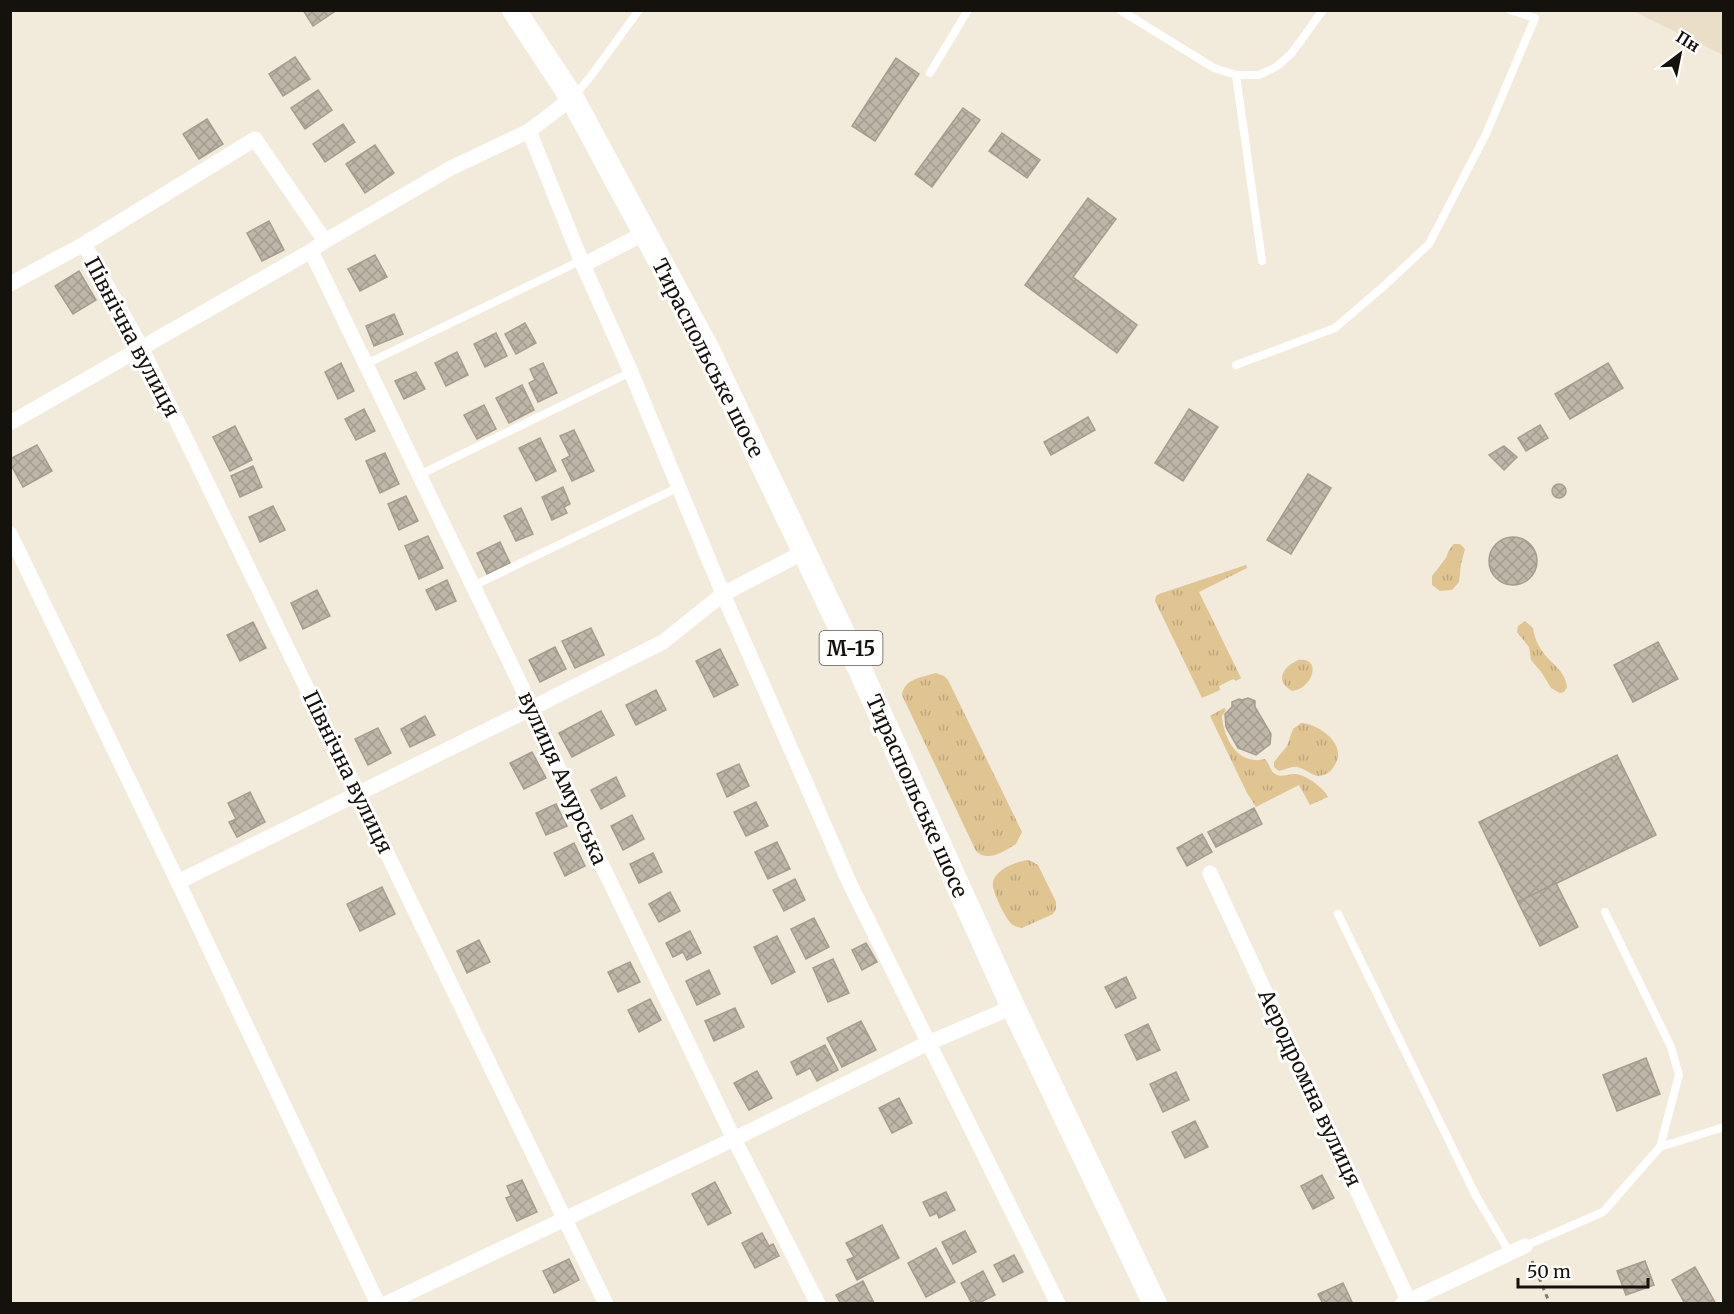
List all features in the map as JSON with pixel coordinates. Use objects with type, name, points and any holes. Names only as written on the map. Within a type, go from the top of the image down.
[{"type":"main road","name":"Тираспольське шосе","points":[[514,10],[572,99],[707,348],[852,652],[1013,1007],[1155,1304]]},
{"type":"street","points":[[10,423],[451,168],[529,131],[572,99]]},
{"type":"street","points":[[529,131],[582,262],[632,372],[723,594],[850,884],[1058,1304]]},
{"type":"street","points":[[10,284],[84,244],[255,139],[325,241]]},
{"type":"street","points":[[582,262],[645,233]]},
{"type":"street","name":"Північна вулиця","points":[[84,244],[141,347],[606,1304]]},
{"type":"street","name":"вулиця Амурська","points":[[311,251],[532,708],[587,834],[734,1139],[818,1304]]},
{"type":"street","points":[[10,534],[378,1304]]},
{"type":"street","points":[[178,882],[663,642],[723,594],[804,552]]},
{"type":"street","name":"Аеродромна вулиця","points":[[1210,873],[1407,1302]]},
{"type":"street","points":[[384,1304],[734,1139],[928,1043],[1013,1007]]},
{"type":"street","points":[[1407,1302],[1525,1246]]},
{"type":"lane","points":[[572,99],[639,10]]},
{"type":"lane","points":[[930,73],[968,10]]},
{"type":"lane","points":[[1120,10],[1214,68],[1236,75],[1259,75],[1276,67],[1291,54],[1323,10]]},
{"type":"lane","points":[[1236,365],[1335,328],[1429,244],[1486,134],[1535,18],[1510,10]]},
{"type":"lane","points":[[1236,75],[1262,261]]},
{"type":"lane","points":[[366,364],[582,262]]},
{"type":"lane","points":[[420,475],[632,372]]},
{"type":"lane","points":[[473,586],[679,487]]},
{"type":"lane","points":[[1525,1246],[1603,1212],[1660,1147],[1678,1075],[1671,1047],[1605,912]]},
{"type":"lane","points":[[1338,914],[1476,1196],[1510,1253]]},
{"type":"lane","points":[[1660,1147],[1724,1127]]},
{"type":"path","points":[[1525,1246],[1550,1304]]},
{"type":"shaded area","points":[[1633,11],[1723,11],[1723,55]]},
{"type":"green space","points":[[1454,544],[1460,544],[1465,549],[1459,582],[1452,590],[1440,591],[1432,585],[1432,576]]},
{"type":"green space","points":[[1246,565],[1247,568],[1199,592],[1241,678],[1219,686],[1220,690],[1202,698],[1155,601],[1156,596]]},
{"type":"green space","points":[[1525,621],[1533,628],[1542,651],[1564,676],[1567,687],[1564,692],[1560,693],[1551,688],[1531,660],[1529,647],[1517,632],[1518,626]]},
{"type":"green space","points":[[1298,660],[1306,660],[1310,663],[1312,673],[1306,684],[1292,691],[1286,687],[1282,679],[1288,666]]},
{"type":"green space","points":[[936,673],[948,680],[1022,832],[1016,844],[996,855],[986,856],[976,851],[902,695],[906,685],[910,682]]},
{"type":"green space","points":[[1224,708],[1226,710],[1222,716],[1227,738],[1241,755],[1248,759],[1265,759],[1275,774],[1303,776],[1319,786],[1328,797],[1310,805],[1299,785],[1256,807],[1210,716]]},
{"type":"green space","points":[[1301,723],[1316,727],[1330,737],[1335,744],[1338,758],[1327,774],[1317,776],[1295,767],[1279,771],[1274,767],[1274,762],[1287,746],[1293,729]]},
{"type":"green space","points":[[1029,860],[1038,865],[1056,902],[1056,909],[1053,914],[1022,928],[1010,923],[996,896],[993,882],[998,873],[1013,864]]},
{"type":"building","points":[[303,10],[337,10],[313,26]]},
{"type":"building","points":[[295,57],[310,79],[283,96],[269,74]]},
{"type":"building","points":[[896,58],[919,74],[875,141],[852,126]]},
{"type":"building","points":[[318,90],[332,110],[305,129],[291,108]]},
{"type":"building","points":[[963,108],[980,120],[932,187],[915,174]]},
{"type":"building","points":[[207,119],[223,144],[199,159],[183,134]]},
{"type":"building","points":[[343,124],[355,142],[325,162],[313,144]]},
{"type":"building","points":[[1002,133],[1040,160],[1027,178],[989,151]]},
{"type":"building","points":[[375,145],[394,173],[365,193],[346,164]]},
{"type":"building","points":[[1088,198],[1116,219],[1073,277],[1137,325],[1117,353],[1025,285]]},
{"type":"building","points":[[269,221],[284,250],[262,261],[247,233]]},
{"type":"building","points":[[375,255],[387,277],[360,291],[348,269]]},
{"type":"building","points":[[79,271],[96,300],[73,314],[55,286]]},
{"type":"building","points":[[394,314],[403,334],[374,346],[366,326]]},
{"type":"building","points":[[525,323],[536,343],[516,354],[505,334]]},
{"type":"building","points":[[496,333],[507,356],[485,367],[474,344]]},
{"type":"building","points":[[457,352],[468,375],[446,386],[435,363]]},
{"type":"building","points":[[341,363],[354,391],[338,399],[325,372]]},
{"type":"building","points":[[543,363],[557,393],[538,402],[529,383],[535,380],[530,369]]},
{"type":"building","points":[[1608,363],[1623,388],[1570,419],[1555,394]]},
{"type":"building","points":[[416,372],[425,389],[404,399],[395,381]]},
{"type":"building","points":[[522,385],[534,410],[509,423],[496,398]]},
{"type":"building","points":[[484,405],[496,429],[477,439],[464,415]]},
{"type":"building","points":[[364,409],[375,431],[356,440],[345,419]]},
{"type":"building","points":[[1189,409],[1218,427],[1183,481],[1155,463]]},
{"type":"building","points":[[1088,417],[1095,430],[1051,455],[1044,442]]},
{"type":"building","points":[[1540,425],[1548,438],[1526,451],[1518,438]]},
{"type":"building","points":[[235,426],[252,460],[230,471],[213,437]]},
{"type":"building","points":[[574,430],[594,471],[572,481],[562,460],[570,456],[560,436]]},
{"type":"building","points":[[540,438],[556,471],[536,481],[519,448]]},
{"type":"building","points":[[37,445],[52,471],[23,487],[10,459]]},
{"type":"building","points":[[1504,446],[1517,457],[1504,470],[1489,455]]},
{"type":"building","points":[[385,453],[399,484],[380,493],[366,461]]},
{"type":"building","points":[[253,466],[262,487],[240,497],[231,476]]},
{"type":"building","points":[[1308,474],[1331,488],[1291,554],[1267,540]]},
{"type":"building","points":[[1559,484],[1564,486],[1566,491],[1564,496],[1559,498],[1554,496],[1552,491],[1554,486]]},
{"type":"building","points":[[563,487],[570,504],[564,507],[567,513],[552,520],[542,497]]},
{"type":"building","points":[[406,496],[418,521],[399,530],[388,504]]},
{"type":"building","points":[[273,506],[285,530],[260,542],[249,517]]},
{"type":"building","points":[[521,508],[533,534],[516,541],[504,516]]},
{"type":"building","points":[[428,536],[443,568],[419,579],[405,546]]},
{"type":"building","points":[[1508,537],[1518,537],[1530,544],[1537,556],[1537,566],[1530,578],[1518,585],[1508,585],[1493,574],[1489,566],[1489,556],[1500,541]]},
{"type":"building","points":[[500,542],[510,563],[487,574],[477,553]]},
{"type":"building","points":[[447,580],[456,601],[436,610],[426,590]]},
{"type":"building","points":[[317,590],[330,616],[303,629],[291,603]]},
{"type":"building","points":[[253,622],[266,648],[240,661],[227,635]]},
{"type":"building","points":[[591,628],[604,655],[575,668],[562,641]]},
{"type":"building","points":[[1658,642],[1678,679],[1633,702],[1614,665]]},
{"type":"building","points":[[555,647],[566,669],[540,682],[529,660]]},
{"type":"building","points":[[720,649],[738,685],[714,697],[696,661]]},
{"type":"building","points":[[656,690],[666,710],[636,725],[626,705]]},
{"type":"building","points":[[1248,698],[1255,701],[1255,707],[1271,734],[1270,744],[1256,755],[1238,748],[1226,727],[1225,714],[1232,707],[1232,702]]},
{"type":"building","points":[[601,711],[614,735],[572,757],[559,733]]},
{"type":"building","points":[[425,716],[435,735],[410,747],[401,729]]},
{"type":"building","points":[[378,728],[391,753],[368,765],[355,739]]},
{"type":"building","points":[[532,752],[546,778],[524,789],[510,763]]},
{"type":"building","points":[[1617,755],[1656,835],[1518,902],[1479,822]]},
{"type":"building","points":[[739,764],[749,786],[727,797],[717,774]]},
{"type":"building","points":[[616,777],[625,796],[601,809],[591,790]]},
{"type":"building","points":[[250,792],[265,822],[237,837],[229,822],[236,819],[228,803]]},
{"type":"building","points":[[756,802],[768,826],[746,836],[734,812]]},
{"type":"building","points":[[556,804],[567,826],[546,835],[536,813]]},
{"type":"building","points":[[1254,808],[1262,824],[1216,847],[1208,832]]},
{"type":"building","points":[[632,815],[644,839],[623,850],[611,826]]},
{"type":"building","points":[[1202,834],[1212,852],[1187,866],[1177,848]]},
{"type":"building","points":[[777,842],[790,869],[768,879],[755,852]]},
{"type":"building","points":[[574,843],[585,866],[565,876],[554,853]]},
{"type":"building","points":[[653,853],[662,872],[639,883],[630,864]]},
{"type":"building","points":[[795,879],[805,900],[784,911],[773,890]]},
{"type":"building","points":[[1556,883],[1578,927],[1540,946],[1518,902]]},
{"type":"building","points":[[382,887],[395,914],[360,931],[347,904]]},
{"type":"building","points":[[670,892],[680,911],[659,922],[649,904]]},
{"type":"building","points":[[814,918],[829,947],[806,959],[791,929]]},
{"type":"building","points":[[690,931],[701,953],[687,960],[683,952],[673,957],[666,943]]},
{"type":"building","points":[[777,936],[795,972],[772,984],[754,947]]},
{"type":"building","points":[[479,940],[490,962],[467,973],[457,951]]},
{"type":"building","points":[[866,943],[877,962],[862,970],[852,950]]},
{"type":"building","points":[[833,959],[849,993],[828,1002],[813,968]]},
{"type":"building","points":[[630,962],[640,982],[618,992],[608,972]]},
{"type":"building","points":[[709,970],[720,994],[697,1005],[686,981]]},
{"type":"building","points":[[1126,977],[1136,998],[1116,1008],[1105,987]]},
{"type":"building","points":[[650,999],[661,1020],[639,1032],[628,1010]]},
{"type":"building","points":[[735,1008],[744,1027],[714,1041],[705,1021]]},
{"type":"building","points":[[861,1021],[876,1050],[842,1067],[827,1038]]},
{"type":"building","points":[[1148,1024],[1160,1050],[1137,1060],[1125,1035]]},
{"type":"building","points":[[825,1045],[838,1070],[817,1081],[810,1068],[797,1075],[791,1062]]},
{"type":"building","points":[[1646,1058],[1660,1094],[1617,1111],[1603,1075]]},
{"type":"building","points":[[757,1071],[772,1098],[749,1110],[734,1083]]},
{"type":"building","points":[[1176,1072],[1189,1100],[1163,1112],[1150,1084]]},
{"type":"building","points":[[899,1098],[912,1123],[892,1133],[879,1108]]},
{"type":"building","points":[[1195,1121],[1208,1147],[1185,1158],[1172,1132]]},
{"type":"building","points":[[1322,1175],[1334,1198],[1313,1209],[1301,1186]]},
{"type":"building","points":[[522,1180],[537,1212],[517,1221],[506,1198],[511,1196],[507,1186]]},
{"type":"building","points":[[715,1182],[731,1213],[708,1225],[692,1194]]},
{"type":"building","points":[[946,1192],[955,1210],[939,1218],[937,1213],[930,1216],[923,1202]]},
{"type":"building","points":[[882,1225],[899,1258],[857,1280],[847,1260],[854,1257],[846,1243]]},
{"type":"building","points":[[965,1231],[976,1252],[953,1264],[942,1242]]},
{"type":"building","points":[[762,1233],[769,1246],[773,1244],[779,1256],[755,1268],[742,1243]]},
{"type":"building","points":[[936,1248],[955,1282],[926,1297],[908,1263]]},
{"type":"building","points":[[1014,1255],[1023,1272],[1003,1282],[994,1265]]},
{"type":"building","points":[[569,1259],[579,1280],[554,1293],[543,1271]]},
{"type":"building","points":[[1645,1261],[1654,1285],[1626,1295],[1617,1271]]},
{"type":"building","points":[[1695,1267],[1716,1304],[1685,1304],[1672,1280]]},
{"type":"building","points":[[983,1271],[995,1295],[977,1304],[975,1300],[971,1302],[961,1283]]},
{"type":"building","points":[[863,1281],[874,1303],[841,1304],[836,1295]]},
{"type":"building","points":[[1343,1283],[1353,1304],[1323,1304],[1318,1294]]}]
